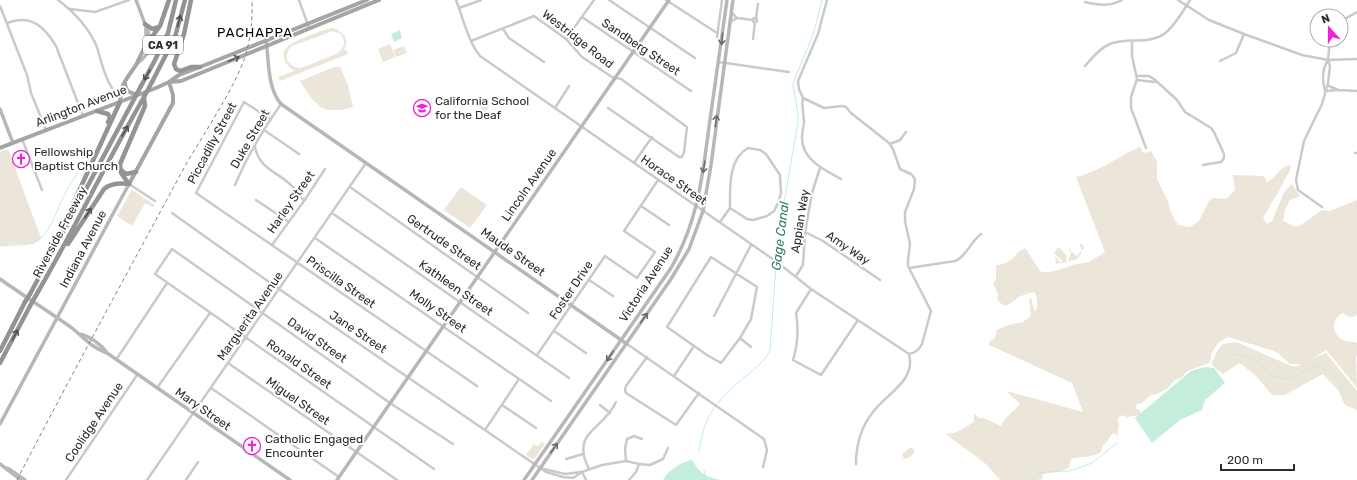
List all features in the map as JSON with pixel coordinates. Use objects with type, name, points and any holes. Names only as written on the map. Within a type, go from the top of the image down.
[{"type":"highway","points":[[146,45],[160,26],[169,0]]},
{"type":"highway","name":"Riverside Freeway","points":[[0,351],[155,60],[168,33],[176,0]]},
{"type":"highway","name":"Riverside Freeway","points":[[0,363],[61,252],[175,37],[185,0]]},
{"type":"highway","points":[[191,0],[184,34],[174,64],[176,69],[180,71],[191,67],[200,66]]},
{"type":"highway","points":[[145,24],[152,29],[160,26]]},
{"type":"highway","points":[[129,184],[123,177],[120,164],[145,106],[144,97]]},
{"type":"highway","points":[[66,225],[73,204],[120,102]]},
{"type":"highway","points":[[97,111],[108,114],[110,118],[106,130]]},
{"type":"highway","points":[[120,168],[123,173],[126,174],[136,172]]},
{"type":"highway","points":[[61,252],[74,237],[104,189],[113,184],[129,184]]},
{"type":"main road","points":[[136,0],[150,38],[149,50],[137,63]]},
{"type":"main road","name":"Arlington Avenue","points":[[169,82],[181,81],[267,46],[367,0]]},
{"type":"main road","name":"Arlington Avenue","points":[[0,148],[120,102],[169,82],[178,76],[200,66],[266,40],[379,0]]},
{"type":"main road","name":"Lincoln Avenue","points":[[338,478],[616,78],[668,0]]},
{"type":"main road","name":"Victoria Avenue","points":[[524,480],[671,268],[692,224],[704,168],[727,0]]},
{"type":"main road","name":"Victoria Avenue","points":[[532,480],[681,264],[695,234],[703,211],[711,166],[733,0]]},
{"type":"main road","points":[[120,102],[121,88],[137,63],[146,45],[145,24]]},
{"type":"main road","name":"Maude Street","points":[[266,40],[271,82],[275,95],[281,104],[627,344]]},
{"type":"main road","points":[[125,81],[128,92],[139,94]]},
{"type":"main road","name":"Indiana Avenue","points":[[0,424],[58,319],[173,103],[173,95],[169,82]]},
{"type":"main road","points":[[0,109],[13,143]]},
{"type":"main road","name":"Mary Street","points":[[0,279],[79,334],[85,340],[107,353],[290,480]]},
{"type":"main road","points":[[0,464],[21,480]]},
{"type":"main road","points":[[6,468],[25,480]]},
{"type":"street","points":[[58,0],[70,9],[83,23],[96,45],[112,88]]},
{"type":"street","points":[[70,9],[95,12],[129,0]]},
{"type":"street","points":[[299,0],[309,26]]},
{"type":"street","name":"Horace Street","points":[[456,0],[471,41],[480,56],[776,261],[811,289],[909,354]]},
{"type":"street","points":[[459,8],[481,0]]},
{"type":"street","points":[[566,39],[594,0]]},
{"type":"street","points":[[609,0],[695,58]]},
{"type":"street","points":[[668,0],[717,35],[722,0]]},
{"type":"street","points":[[827,0],[818,34],[798,81],[799,89],[803,98],[804,123],[802,140],[810,158],[820,168],[841,180]]},
{"type":"street","points":[[1085,2],[1102,5],[1117,3],[1122,0]]},
{"type":"street","points":[[1178,0],[1209,20],[1302,55],[1328,60],[1357,59]]},
{"type":"street","points":[[1086,66],[1105,46],[1120,41],[1148,40],[1158,38],[1171,28],[1190,0]]},
{"type":"street","points":[[753,40],[758,4]]},
{"type":"street","points":[[0,6],[27,75],[46,130]]},
{"type":"street","points":[[732,12],[737,18]]},
{"type":"street","name":"Westridge Road","points":[[471,41],[534,16],[566,39],[582,57],[612,77],[621,79],[687,127],[682,157],[679,157],[652,138]]},
{"type":"street","name":"Sandberg Street","points":[[582,17],[691,91]]},
{"type":"street","points":[[730,22],[737,18],[755,20]]},
{"type":"street","points":[[7,23],[16,20],[29,20],[44,29],[56,46],[83,117]]},
{"type":"street","points":[[503,29],[509,38],[544,62]]},
{"type":"street","points":[[1220,61],[1236,52],[1244,34]]},
{"type":"street","points":[[1132,41],[1132,56],[1137,80],[1131,97],[1131,108],[1146,148]]},
{"type":"street","points":[[1322,207],[1298,190],[1296,180],[1304,141],[1322,104],[1326,91],[1330,66],[1328,60],[1329,48]]},
{"type":"street","points":[[1326,91],[1323,81],[1324,65],[1328,60]]},
{"type":"street","points":[[719,62],[788,72]]},
{"type":"street","points":[[1137,76],[1149,76],[1154,79],[1177,100],[1185,112],[1211,128],[1216,135],[1224,158],[1221,162],[1203,165]]},
{"type":"street","points":[[1137,80],[1156,82]]},
{"type":"street","points":[[1327,85],[1338,90]]},
{"type":"street","points":[[555,108],[569,86]]},
{"type":"street","points":[[1326,91],[1338,90],[1357,92]]},
{"type":"street","points":[[803,98],[824,108],[839,106],[846,107],[851,113],[890,144],[900,169],[912,174],[915,180],[914,188],[905,212],[905,221],[910,244],[908,260],[909,268],[931,311],[922,344],[919,349],[909,354],[910,358]]},
{"type":"street","name":"Piccadilly Street","points":[[196,193],[244,102],[270,119]]},
{"type":"street","name":"Duke Street","points":[[235,185],[254,146],[281,104]]},
{"type":"street","points":[[608,108],[652,138],[634,163]]},
{"type":"street","points":[[264,130],[300,154]]},
{"type":"street","points":[[890,144],[900,140],[906,132]]},
{"type":"street","points":[[22,139],[42,190]]},
{"type":"street","points":[[254,146],[257,157],[263,164],[293,186],[304,201]]},
{"type":"street","points":[[720,222],[730,208],[730,184],[734,166],[742,152],[748,148],[760,150],[766,154],[780,175],[781,193],[774,211],[767,216],[753,220],[747,219],[730,208]]},
{"type":"street","name":"Marguerita Avenue","points":[[147,480],[280,289],[366,162]]},
{"type":"street","name":"Appian Way","points":[[796,276],[803,264],[805,232],[812,193],[820,168]]},
{"type":"street","name":"Harley Street","points":[[272,245],[325,169]]},
{"type":"street","name":"Foster Drive","points":[[537,355],[605,256],[637,278],[655,252],[624,231],[658,180]]},
{"type":"street","points":[[129,184],[156,201]]},
{"type":"street","name":"Gertrude Street","points":[[350,187],[528,313]]},
{"type":"street","name":"Priscilla Street","points":[[196,193],[477,386]]},
{"type":"street","points":[[256,200],[289,222]]},
{"type":"street","points":[[641,206],[669,225]]},
{"type":"street","name":"Jane Street","points":[[172,213],[535,465],[551,474],[564,477],[573,478],[582,472]]},
{"type":"street","name":"Kathleen Street","points":[[332,213],[569,378]]},
{"type":"street","name":"Amy Way","points":[[805,232],[823,240],[880,280]]},
{"type":"street","points":[[909,268],[959,260],[968,250],[973,241],[981,234]]},
{"type":"street","name":"Molly Street","points":[[315,238],[551,401]]},
{"type":"street","points":[[714,316],[737,274],[751,244]]},
{"type":"street","name":"David Street","points":[[155,274],[172,249],[390,403],[453,444]]},
{"type":"street","points":[[711,257],[737,274],[757,287],[751,319],[722,364],[667,327],[711,257]]},
{"type":"street","name":"Ronald Street","points":[[155,274],[434,469]]},
{"type":"street","points":[[589,280],[613,296]]},
{"type":"street","points":[[116,360],[167,283]]},
{"type":"street","points":[[811,289],[796,313],[799,326],[798,342],[793,360],[821,375],[858,320]]},
{"type":"street","points":[[157,389],[210,313]]},
{"type":"street","points":[[554,331],[586,353]]},
{"type":"street","points":[[740,338],[752,347]]},
{"type":"street","name":"Maude Street","points":[[627,344],[764,439],[767,450],[763,467]]},
{"type":"street","points":[[674,376],[694,346]]},
{"type":"street","points":[[856,464],[859,436],[865,424],[884,399],[900,386],[906,378],[910,358],[912,357],[913,353]]},
{"type":"street","points":[[646,357],[625,390],[626,393],[674,425],[676,425],[699,393]]},
{"type":"street","name":"Miguel Street","points":[[228,363],[397,480]]},
{"type":"street","name":"Coolidge Avenue","points":[[66,480],[137,375]]},
{"type":"street","points":[[484,430],[519,379]]},
{"type":"street","points":[[211,388],[338,478]]},
{"type":"street","points":[[589,469],[583,454],[583,445],[588,435],[610,412],[616,402]]},
{"type":"street","points":[[502,405],[536,428]]},
{"type":"street","points":[[600,405],[610,412]]},
{"type":"street","points":[[626,461],[625,449],[627,439],[634,436],[642,439]]},
{"type":"street","points":[[586,480],[582,472],[602,464],[626,461],[650,465],[663,460],[668,448]]},
{"type":"street","points":[[566,459],[583,454]]},
{"type":"street","points":[[186,480],[198,462]]},
{"type":"street","points":[[629,480],[636,472],[639,464]]},
{"type":"shaded area","points":[[328,29],[336,29],[342,33],[346,39],[346,46],[344,50],[346,50],[348,54],[280,81],[278,77],[294,71],[284,60],[284,53],[287,47],[301,39]],"holes":[[[333,31],[341,34],[344,40],[344,45],[339,52],[335,54],[300,68],[292,65],[287,60],[287,53],[292,46]]]},
{"type":"shaded area","points":[[400,30],[402,38],[394,42],[391,34]]},
{"type":"shaded area","points":[[390,44],[395,57],[383,62],[378,49]]},
{"type":"shaded area","points":[[404,46],[407,53],[396,57],[393,50]]},
{"type":"shaded area","points":[[334,67],[340,67],[348,85],[353,107],[342,110],[328,110],[322,108],[311,98],[300,81]]},
{"type":"shaded area","points":[[481,98],[490,105],[486,112],[476,105]]},
{"type":"shaded area","points":[[1139,147],[1141,148],[1142,152],[1145,153],[1151,151],[1157,162],[1157,179],[1168,201],[1171,213],[1178,225],[1190,227],[1199,221],[1209,201],[1213,198],[1226,199],[1235,190],[1233,175],[1264,176],[1267,182],[1284,167],[1291,165],[1289,172],[1263,218],[1267,224],[1272,221],[1284,192],[1292,184],[1300,196],[1290,200],[1285,210],[1283,221],[1296,227],[1322,210],[1330,211],[1357,200],[1357,315],[1352,317],[1346,316],[1344,313],[1340,314],[1335,322],[1334,328],[1336,334],[1342,340],[1357,343],[1357,388],[1326,350],[1313,358],[1326,353],[1357,391],[1357,410],[1345,405],[1338,390],[1323,374],[1285,395],[1272,395],[1257,377],[1240,363],[1223,374],[1211,364],[1218,350],[1223,344],[1236,342],[1294,367],[1302,364],[1290,364],[1278,353],[1228,337],[1219,342],[1211,354],[1209,363],[1187,371],[1181,378],[1175,380],[1168,388],[1157,394],[1151,395],[1142,403],[1137,404],[1136,408],[1141,412],[1140,415],[1127,417],[1122,415],[1117,419],[1119,424],[1117,436],[1114,433],[1112,434],[1103,445],[1101,452],[1098,454],[1071,459],[1069,468],[1043,474],[1042,479],[1040,480],[1000,480],[986,464],[947,435],[948,433],[955,433],[974,422],[974,415],[976,414],[978,418],[984,418],[1001,426],[1005,419],[1017,408],[1020,403],[1007,391],[1083,412],[1072,383],[989,345],[990,341],[994,339],[997,330],[1005,326],[1023,322],[1031,316],[1029,298],[1031,298],[1034,310],[1036,311],[1037,306],[1037,298],[1034,292],[1021,296],[1006,305],[1000,303],[993,283],[996,280],[996,265],[1004,264],[1013,258],[1019,251],[1026,249],[1040,271],[1047,272],[1055,271],[1075,264],[1089,262],[1105,252],[1076,177],[1101,168]]},
{"type":"shaded area","points":[[8,149],[41,238],[33,244],[12,244],[0,246],[0,152]]},
{"type":"shaded area","points":[[460,188],[487,205],[470,228],[444,210]]},
{"type":"shaded area","points":[[132,190],[155,205],[153,207],[145,203],[132,226],[117,216]]},
{"type":"shaded area","points":[[1079,244],[1082,244],[1084,247],[1080,256],[1072,261],[1068,261],[1071,253],[1067,250],[1070,249],[1071,252],[1077,256],[1082,250]]},
{"type":"shaded area","points":[[1058,248],[1060,248],[1067,256],[1067,262],[1056,264],[1055,256],[1061,263],[1062,261],[1054,253]]},
{"type":"shaded area","points":[[1205,367],[1214,368],[1225,383],[1205,400],[1202,410],[1180,420],[1152,443],[1135,418],[1191,371]]},
{"type":"shaded area","points":[[542,442],[545,444],[535,458],[532,459],[526,455],[534,444],[538,446]]},
{"type":"shaded area","points":[[911,447],[915,451],[912,455],[904,459],[902,454]]},
{"type":"shaded area","points":[[692,460],[703,474],[720,480],[663,480],[675,467]]},
{"type":"waterway","name":"Gage Canal","points":[[699,452],[705,427],[714,408],[728,392],[766,358],[770,350],[778,238],[798,122],[793,83],[813,35],[822,0]]},
{"type":"waterway","points":[[0,246],[23,245],[33,243],[42,238],[50,226],[62,199],[85,163]]},
{"type":"waterway","points":[[1216,371],[1235,354],[1255,359],[1272,376],[1289,379],[1317,365],[1332,373],[1345,390],[1357,398]]},
{"type":"waterway","points":[[1031,480],[1041,472],[1070,471],[1092,463],[1117,443]]},
{"type":"waterway","points":[[704,470],[705,475]]},
{"type":"railway","points":[[17,480],[178,179],[220,109],[235,80],[245,57],[249,41],[252,17],[252,0]]},
{"type":"place","name":"California School for the Deaf","points":[[422,108]]},
{"type":"place","name":"Fellowship Baptist Church","points":[[21,159]]},
{"type":"place","name":"Catholic Engaged Encounter","points":[[252,446]]},
{"type":"district","name":"PACHAPPA","points":[[255,32]]}]
